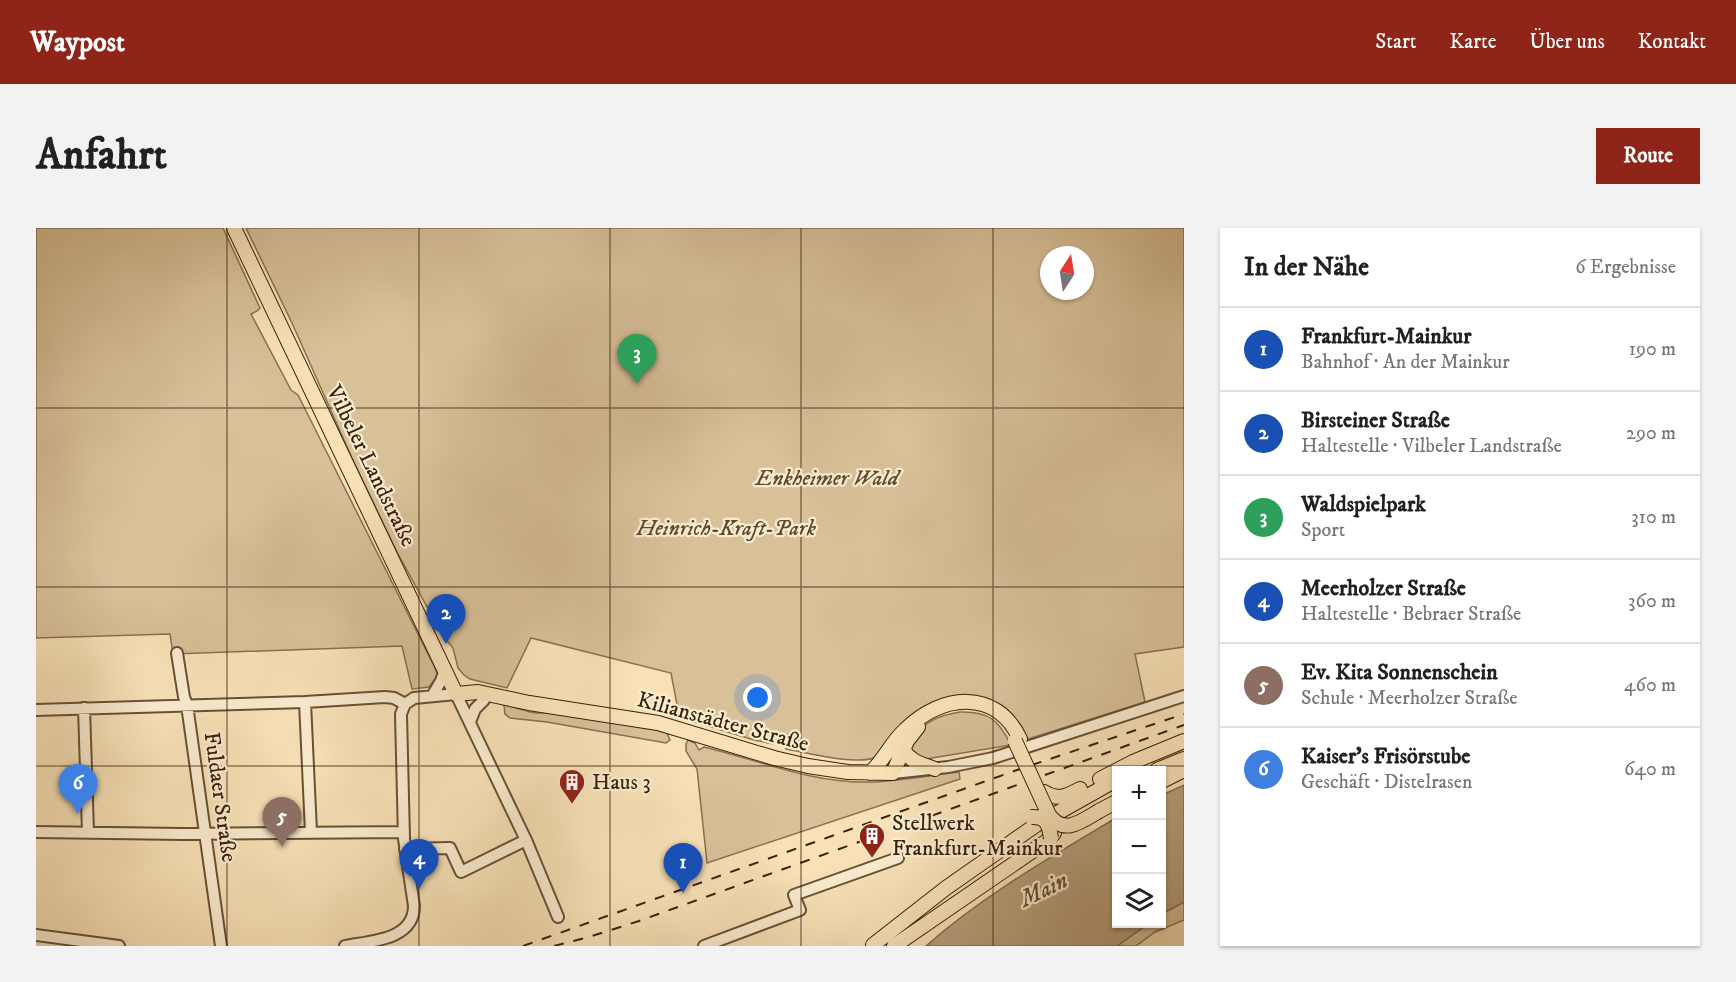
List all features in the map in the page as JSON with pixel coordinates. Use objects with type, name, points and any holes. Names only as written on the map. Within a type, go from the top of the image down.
[{"type":"main road","name":"Vilbeler Landstraße","points":[[234,228],[456,694]]},
{"type":"main road","points":[[445,669],[460,684],[481,696]]},
{"type":"main road","points":[[456,694],[481,696]]},
{"type":"main road","name":"Kilianstädter Straße","points":[[481,696],[658,723],[786,761],[824,769],[893,773]]},
{"type":"main road","points":[[893,773],[906,728],[922,716],[942,707],[965,701],[981,703],[997,710],[1010,722],[1055,821],[1055,831],[1051,838],[894,946]]},
{"type":"main road","points":[[1042,793],[1064,797],[1115,771],[1184,741]]},
{"type":"main road","points":[[899,746],[912,761],[935,769]]},
{"type":"main road","points":[[870,773],[899,746]]},
{"type":"main road","points":[[1147,766],[1184,750]]},
{"type":"main road","points":[[1166,767],[1184,759]]},
{"type":"main road","points":[[874,944],[946,888],[1036,825],[1112,782]]},
{"type":"main road","points":[[874,944],[913,922],[1043,830],[1112,791]]},
{"type":"main road","points":[[874,944],[902,913],[955,871],[1031,817],[1042,793]]},
{"type":"main road","points":[[1055,821],[1067,826],[1073,825],[1112,804]]},
{"type":"main road","points":[[1031,817],[1046,820],[1051,838]]},
{"type":"street","name":"Fuldaer Straße","points":[[177,653],[187,705],[221,946]]},
{"type":"street","points":[[432,696],[445,669]]},
{"type":"street","points":[[345,946],[396,935],[406,928],[413,917],[414,906],[405,849],[401,714],[405,704],[414,698],[456,694]]},
{"type":"street","name":"Vilbeler Landstraße","points":[[456,694],[526,840],[558,917]]},
{"type":"street","points":[[470,722],[481,696]]},
{"type":"street","name":"Kilianstädter Straße","points":[[893,773],[935,769],[993,758],[1184,696]]},
{"type":"street","points":[[36,710],[305,702],[384,697],[394,698],[405,704]]},
{"type":"street","points":[[305,702],[311,832]]},
{"type":"street","points":[[84,708],[88,832]]},
{"type":"street","points":[[36,832],[404,832]]},
{"type":"street","points":[[405,849],[450,848],[461,872],[526,840]]},
{"type":"street","points":[[704,946],[800,910],[794,895],[898,858]]},
{"type":"street","points":[[36,935],[119,946]]},
{"type":"green space","points":[[36,228],[223,228],[260,308],[251,314],[291,390],[298,395],[434,666],[438,675],[429,687],[412,689],[402,646],[173,654],[170,634],[36,638]]},
{"type":"green space","name":"Enkheimer Wald","points":[[246,228],[1184,228],[1184,647],[1135,654],[1145,702],[1028,739],[1012,714],[997,705],[954,697],[876,757],[857,760],[832,758],[786,749],[785,746],[799,741],[798,732],[783,736],[773,744],[682,718],[679,715],[671,673],[531,638],[507,688],[470,679],[458,668],[453,648],[443,636],[397,552],[292,323]]},
{"type":"green space","points":[[504,705],[531,712],[548,712],[666,731],[670,740],[666,743],[547,722],[510,718],[505,714]]},
{"type":"green space","points":[[960,712],[978,713],[992,719],[1002,729],[1011,745],[926,759],[912,755],[909,740],[921,729],[937,718]]},
{"type":"green space","points":[[688,740],[695,743],[699,750],[704,747],[828,779],[871,782],[959,772],[960,779],[707,863],[697,769],[686,751]]},
{"type":"green space","points":[[1184,902],[1184,920],[1166,927],[1166,912]]},
{"type":"green space","points":[[1142,928],[1165,928],[1136,946],[1117,946]]},
{"type":"water","points":[[1184,785],[1184,902],[1166,912],[1166,820],[1166,793]]},
{"type":"water","name":"Main","points":[[1112,820],[1112,928],[1142,928],[1117,946],[926,946],[994,893]]},
{"type":"railway","points":[[523,946],[1017,770],[1184,714]]},
{"type":"railway","points":[[554,946],[639,921],[1184,725]]},
{"type":"place","name":"Waldspielpark","points":[[637,384]]},
{"type":"place","name":"Birsteiner Straße","points":[[446,644]]},
{"type":"place","name":"Haus 3","points":[[572,805]]},
{"type":"place","name":"Kaiser's Frisörstube","points":[[78,814]]},
{"type":"place","name":"Ev. Kita Sonnenschein","points":[[282,847]]},
{"type":"place","name":"Stellwerk Frankfurt-Mainkur","points":[[872,859]]},
{"type":"place","name":"Meerholzer Straße","points":[[419,889]]},
{"type":"place","name":"Frankfurt-Mainkur","points":[[683,893]]},
{"type":"park label","name":"Heinrich-Kraft-Park","points":[[726,528]]}]
